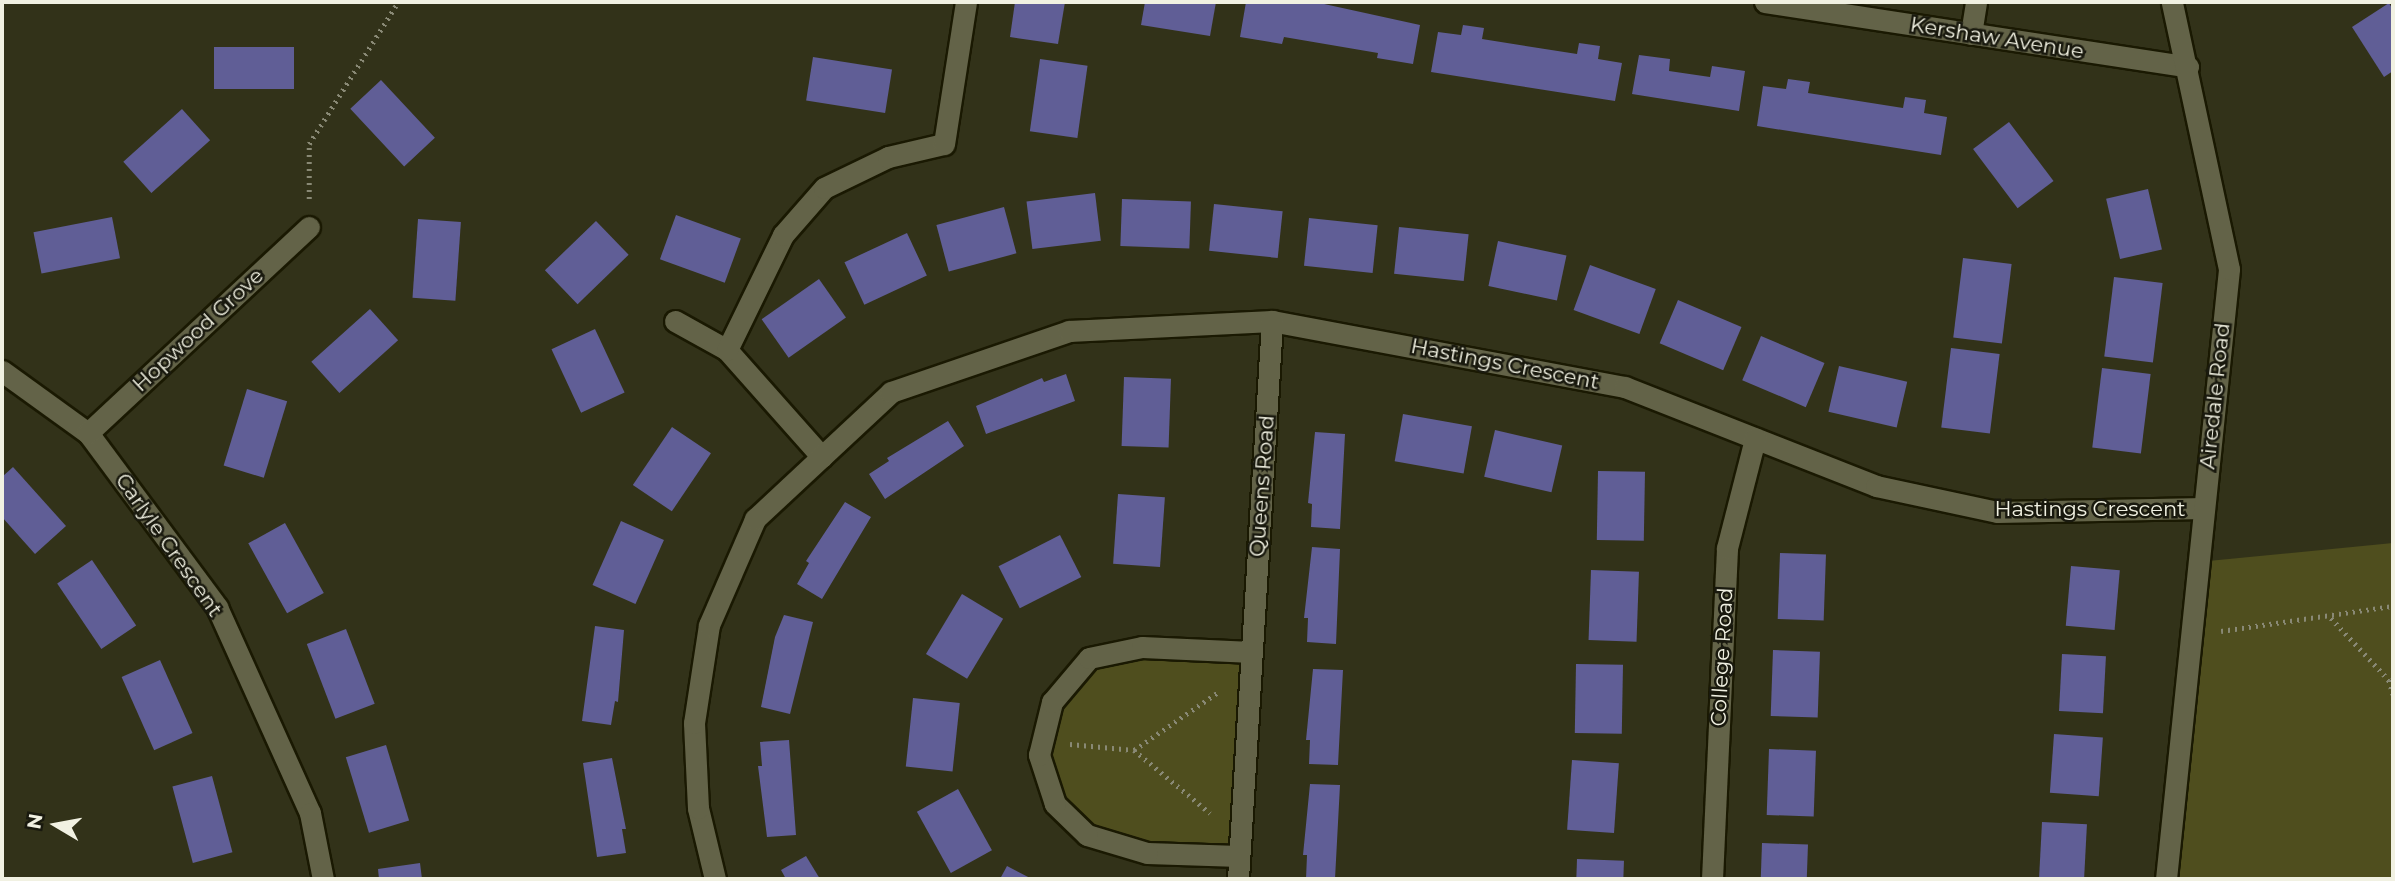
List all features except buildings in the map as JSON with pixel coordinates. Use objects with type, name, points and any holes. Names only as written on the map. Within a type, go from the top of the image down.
[{"type":"street","points":[[727,351],[783,235],[824,188],[888,157],[944,144],[966,2]]},
{"type":"street","name":"Kershaw Avenue","points":[[1765,2],[2188,67]]},
{"type":"street","points":[[1971,34],[1976,2]]},
{"type":"street","name":"Airedale Road","points":[[2166,879],[2229,269],[2172,2]]},
{"type":"street","name":"Hopwood Grove","points":[[88,433],[309,227]]},
{"type":"street","points":[[675,321],[727,351],[822,457]]},
{"type":"street","name":"Hastings Crescent","points":[[715,879],[698,808],[694,723],[709,625],[755,519],[891,392],[1069,331],[1272,321],[1625,387],[1876,486],[1997,512],[2204,508]]},
{"type":"street","name":"Queens Road","points":[[1238,879],[1272,321]]},
{"type":"street","name":"Carlyle Crescent","points":[[2,371],[88,433],[217,607],[310,813],[323,879]]},
{"type":"street","name":"College Road","points":[[1712,879],[1727,548],[1755,439]]},
{"type":"street","points":[[1240,847],[1147,853],[1087,835],[1055,804],[1039,755],[1052,702],[1089,659],[1142,647],[1251,661]]},
{"type":"path","points":[[309,227],[309,144],[398,2]]},
{"type":"path","points":[[2193,635],[2393,606]]},
{"type":"path","points":[[2330,617],[2389,680],[2393,694]]},
{"type":"path","points":[[1134,750],[1251,661]]},
{"type":"path","points":[[1042,742],[1134,750],[1240,847]]},
{"type":"shaded area","points":[[2393,543],[2393,879],[2166,879],[2198,562]]},
{"type":"shaded area","points":[[1252,652],[1239,856],[1087,835],[1055,804],[1039,755],[1052,702],[1089,658]]}]
